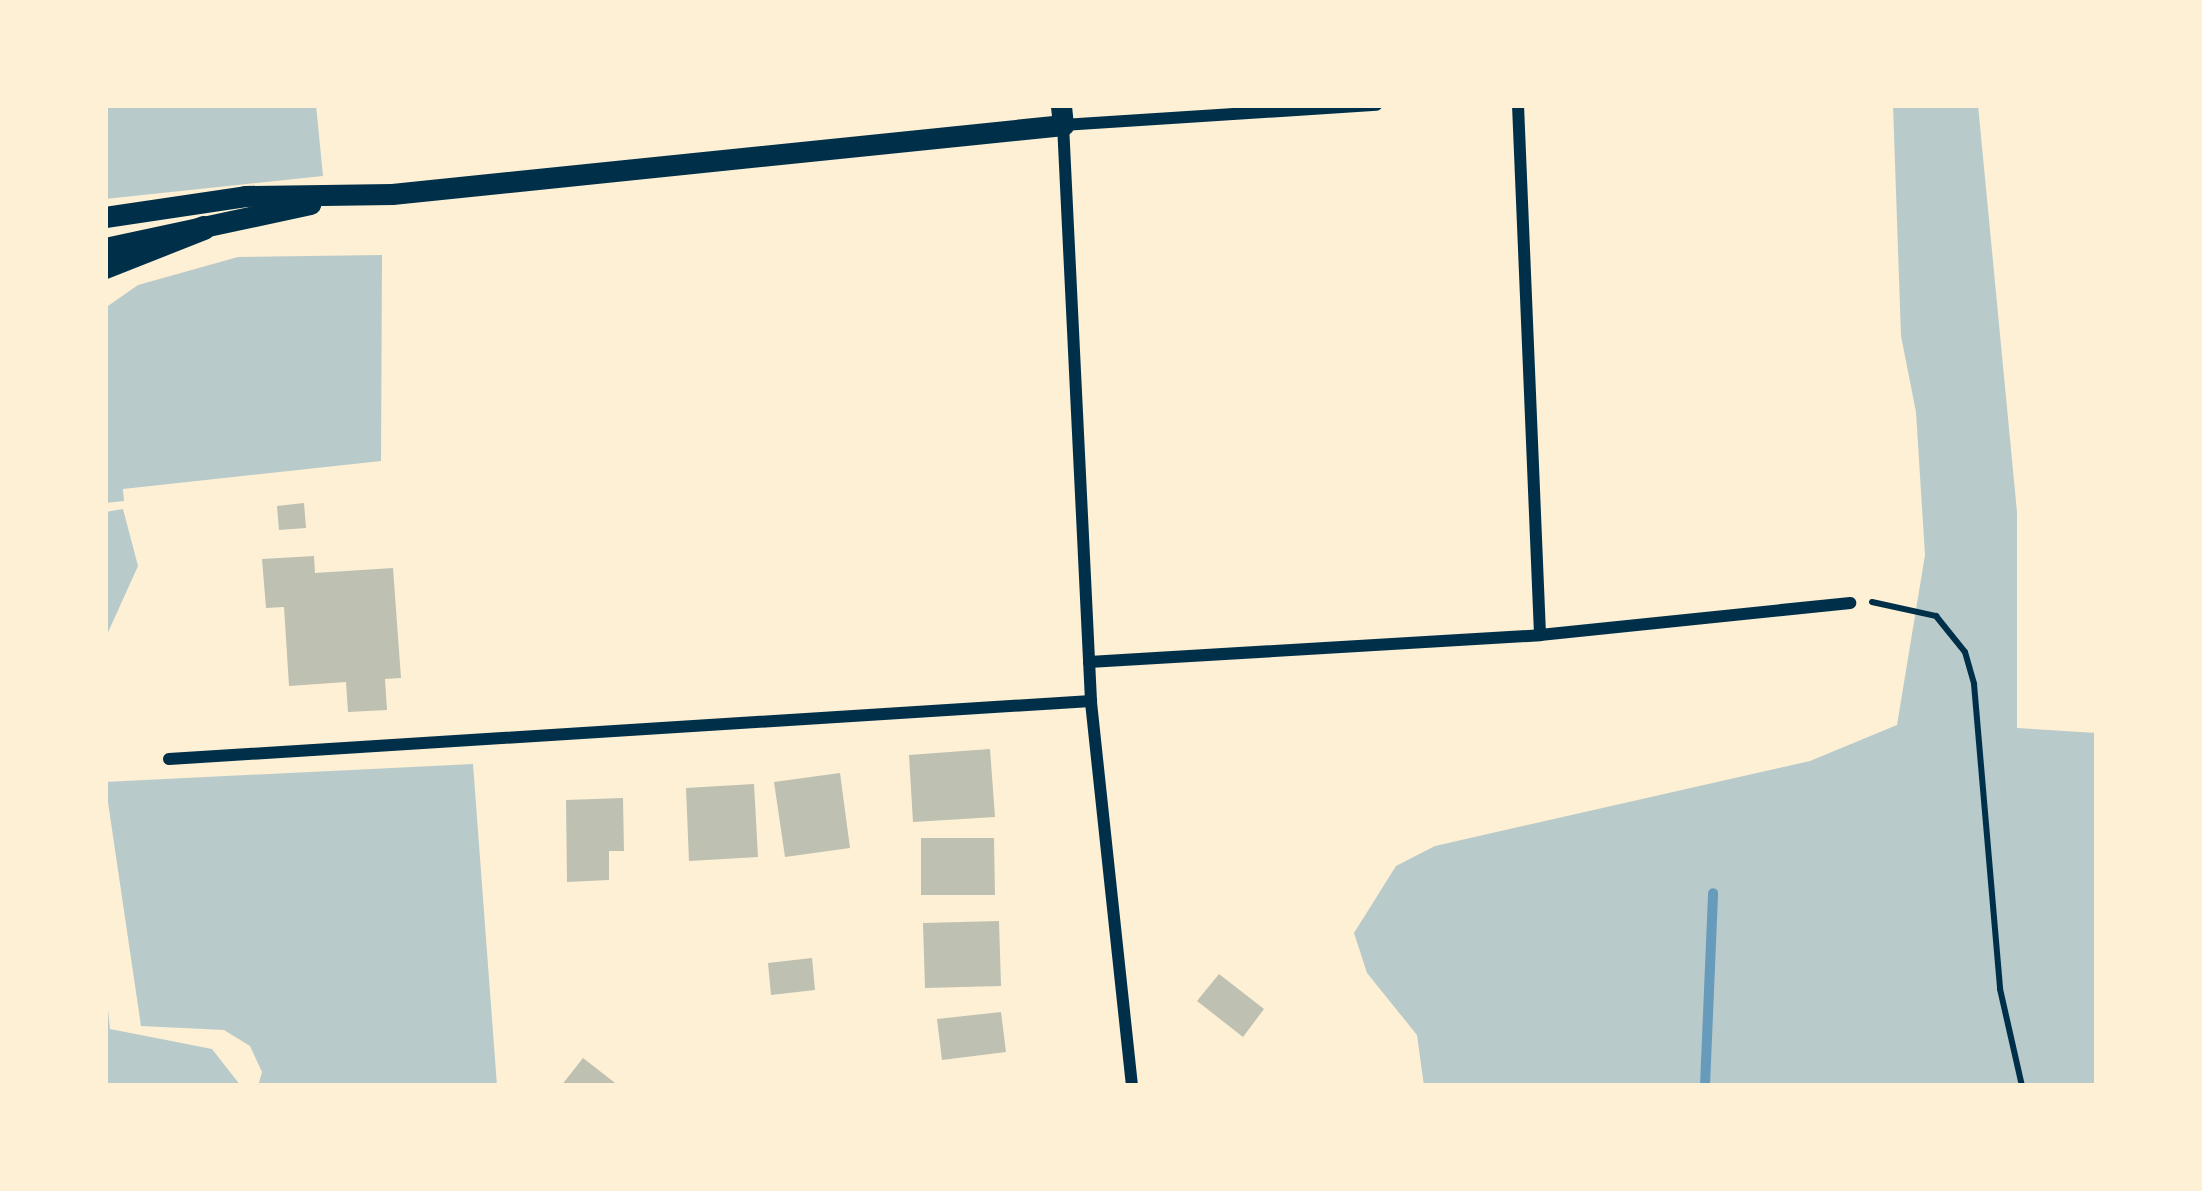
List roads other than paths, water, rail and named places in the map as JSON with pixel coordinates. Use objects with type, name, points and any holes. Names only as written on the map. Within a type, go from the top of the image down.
[{"type":"main road","points":[[105,267],[204,228]]},
{"type":"street","points":[[105,248],[334,198],[1062,115],[1376,105]]},
{"type":"street","points":[[1518,105],[1540,634]]},
{"type":"street","points":[[1062,115],[1091,701],[1132,1086]]},
{"type":"street","points":[[105,217],[245,196],[334,198]]},
{"type":"street","points":[[1089,662],[1540,634],[1850,603]]},
{"type":"street","points":[[169,759],[1091,701]]},
{"type":"waterway","points":[[1705,1086],[1713,893]]}]
